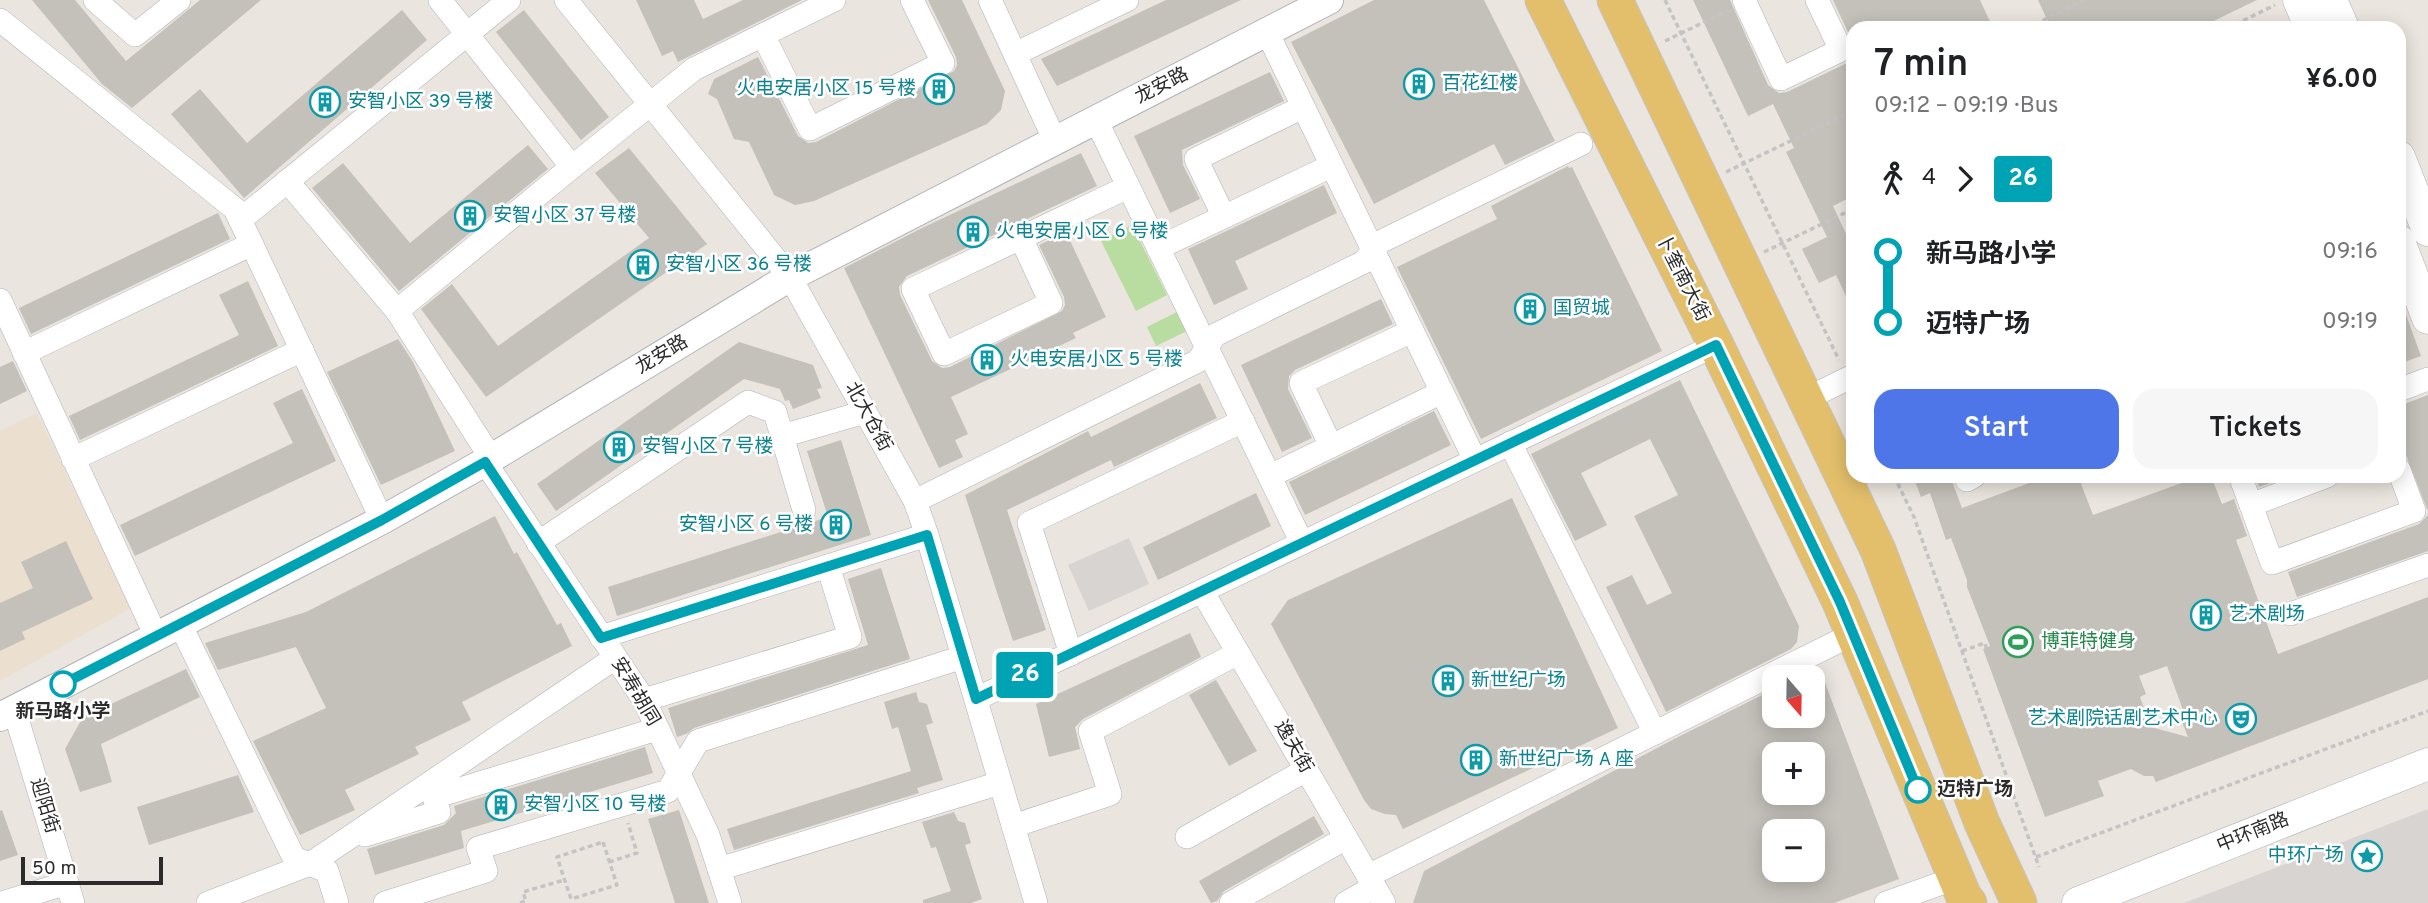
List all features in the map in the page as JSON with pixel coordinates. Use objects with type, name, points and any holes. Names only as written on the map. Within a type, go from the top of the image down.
[{"type":"main road","name":"卜奎南大街","points":[[1543,0],[1716,345],[1840,602],[1962,891]]},
{"type":"main road","points":[[1615,0],[1846,482]]},
{"type":"main road","points":[[2299,0],[2308,21]]},
{"type":"main road","points":[[2331,0],[2340,21]]},
{"type":"main road","points":[[2406,175],[2428,230]]},
{"type":"main road","points":[[2406,260],[2428,318]]},
{"type":"main road","points":[[1846,483],[1878,550],[1982,823],[2019,903]]},
{"type":"main road","name":"中环南路","points":[[2078,903],[2428,764]]},
{"type":"street","points":[[95,0],[135,35],[179,0]]},
{"type":"street","points":[[440,0],[572,167]]},
{"type":"street","points":[[240,220],[509,0]]},
{"type":"street","name":"北大仓街","points":[[566,0],[790,277],[915,501],[1013,826],[1030,900]]},
{"type":"street","points":[[397,311],[694,69],[834,0]]},
{"type":"street","points":[[764,35],[810,129],[943,63],[912,0]]},
{"type":"street","points":[[990,0],[1055,141]]},
{"type":"street","points":[[1015,54],[1127,0]]},
{"type":"street","name":"龙安路","points":[[7,713],[382,520],[488,460],[790,277],[1329,0]]},
{"type":"street","points":[[1744,1],[1781,79],[1841,50],[1817,0]]},
{"type":"street","points":[[0,20],[235,209],[382,520]]},
{"type":"street","points":[[1266,32],[1475,460]]},
{"type":"street","points":[[1223,217],[1196,159],[1303,107]]},
{"type":"street","points":[[1096,120],[1303,543]]},
{"type":"street","points":[[915,501],[1198,361],[1215,335],[1364,262],[1380,242],[1581,144]]},
{"type":"street","points":[[1158,248],[1331,166]]},
{"type":"street","name":"安寿胡同","points":[[287,181],[397,311],[538,543],[644,700],[708,835],[730,903]]},
{"type":"street","points":[[1021,238],[1051,303],[944,354],[913,289],[1128,187]]},
{"type":"street","points":[[24,353],[252,244]]},
{"type":"street","points":[[0,300],[73,459],[294,858],[327,871],[337,903]]},
{"type":"street","points":[[1331,446],[1301,383],[1412,331]]},
{"type":"street","points":[[976,699],[1716,345]]},
{"type":"street","points":[[73,459],[302,350]]},
{"type":"street","points":[[2406,387],[2428,379]]},
{"type":"street","points":[[1806,398],[1846,380]]},
{"type":"street","points":[[1270,476],[1442,392]]},
{"type":"street","points":[[538,543],[748,402],[775,412],[804,510]]},
{"type":"street","points":[[782,436],[865,412]]},
{"type":"street","points":[[1071,653],[1029,523],[1243,421]]},
{"type":"street","points":[[1510,443],[1655,733]]},
{"type":"street","points":[[2243,483],[2273,563],[2414,511],[2404,483]]},
{"type":"street","points":[[2251,505],[2309,483]]},
{"type":"street","points":[[601,638],[927,535]]},
{"type":"street","points":[[2290,614],[2428,565]]},
{"type":"street","points":[[644,700],[850,637],[828,566]]},
{"type":"street","name":"逸夫街","points":[[1202,591],[1375,889]]},
{"type":"street","points":[[1346,903],[1655,733],[1853,634]]},
{"type":"street","points":[[1013,826],[1110,794],[1090,731],[1238,653]]},
{"type":"street","points":[[384,903],[454,893],[486,871],[478,848],[668,790],[698,741],[963,657]]},
{"type":"street","points":[[208,903],[310,864],[615,658]]},
{"type":"street","name":"迎阳街","points":[[7,713],[70,893]]},
{"type":"street","points":[[344,841],[439,812],[434,797],[657,729]]},
{"type":"street","points":[[1187,837],[1306,770]]},
{"type":"street","points":[[719,869],[1000,783]]},
{"type":"street","points":[[1231,903],[1346,838]]},
{"type":"street","points":[[1886,903],[1962,891]]},
{"type":"street","points":[[2,903],[70,893]]},
{"type":"path","points":[[1665,0],[1846,368]]},
{"type":"path","points":[[2041,21],[2085,0]]},
{"type":"path","points":[[2242,21],[2286,0]]},
{"type":"path","points":[[1640,52],[1744,1]]},
{"type":"path","points":[[1703,183],[1846,114]]},
{"type":"path","points":[[1741,263],[1846,212]]},
{"type":"path","points":[[1897,483],[1914,517],[2039,867]]},
{"type":"path","points":[[1962,651],[1984,643],[1987,651]]},
{"type":"path","points":[[2036,857],[2428,711]]},
{"type":"path","points":[[609,862],[637,853],[622,804]]},
{"type":"path","points":[[603,842],[609,862],[617,885],[571,899],[557,857],[603,842]]},
{"type":"path","points":[[520,903],[526,901],[523,892],[564,880]]},
{"type":"shaded area","name":"新马路小学","points":[[37,413],[131,608],[0,681],[0,431]]},
{"type":"shaded area","points":[[1129,538],[1149,584],[1089,611],[1068,565]]},
{"type":"shaded area","name":"中环广场","points":[[2428,809],[2428,903],[2184,903]]},
{"type":"green space","points":[[1132,225],[1167,295],[1136,311],[1101,241]]},
{"type":"green space","points":[[1177,312],[1187,331],[1156,346],[1147,327]]},
{"type":"building","points":[[32,0],[75,0],[126,61],[200,0],[261,0],[132,108],[102,84]]},
{"type":"building","points":[[636,0],[694,0],[703,19],[743,0],[802,0],[678,62],[673,51],[662,56]]},
{"type":"building","points":[[928,0],[962,0],[1005,91],[1001,110],[987,124],[814,201],[795,205],[774,195],[749,142],[734,139],[717,99],[708,94],[714,79],[758,57],[798,136],[808,143],[816,142],[954,71],[957,65],[956,57]]},
{"type":"building","points":[[1166,0],[1241,0],[1057,86],[1041,59]]},
{"type":"building","name":"百花红楼","points":[[1374,0],[1484,0],[1555,141],[1505,165],[1494,144],[1374,204],[1291,42]]},
{"type":"building","points":[[1693,0],[1730,0],[1768,85],[1779,93],[1787,92],[1846,63],[1846,200],[1833,206],[1846,234],[1846,296],[1836,275],[1819,283],[1802,249],[1827,237],[1786,152],[1794,148],[1773,104],[1748,116]]},
{"type":"building","points":[[1833,0],[1980,0],[1990,21],[1846,21],[1846,28]]},
{"type":"building","points":[[2038,0],[2257,0],[2214,21],[2048,21]]},
{"type":"building","name":"安智小区 39 号楼","points":[[402,10],[427,40],[244,198],[171,114],[200,89],[247,143]]},
{"type":"building","points":[[524,10],[609,117],[581,140],[496,32]]},
{"type":"building","points":[[1270,72],[1284,101],[1182,150],[1183,165],[1200,199],[1170,213],[1134,136]]},
{"type":"building","name":"安智小区 37 号楼","points":[[528,145],[548,169],[399,291],[312,188],[343,163],[410,243]]},
{"type":"building","name":"安智小区 36 号楼","points":[[629,148],[707,244],[486,397],[421,309],[452,284],[498,346],[649,238],[595,173]]},
{"type":"building","points":[[1081,153],[1097,186],[907,276],[899,287],[900,295],[932,361],[942,368],[950,367],[1062,311],[1065,305],[1064,297],[1039,245],[1066,232],[1106,317],[1073,333],[1076,338],[951,397],[968,434],[955,440],[963,457],[939,468],[844,268]]},
{"type":"building","name":"国贸城","points":[[1568,166],[1572,167],[1662,351],[1481,439],[1397,267],[1497,219],[1491,206]]},
{"type":"building","points":[[1324,185],[1337,213],[1235,261],[1248,289],[1214,305],[1188,249]]},
{"type":"building","points":[[218,213],[230,239],[31,334],[19,308]]},
{"type":"building","points":[[248,281],[278,346],[80,440],[69,416],[239,335],[219,295]]},
{"type":"building","points":[[1381,299],[1393,324],[1295,370],[1289,376],[1288,389],[1312,438],[1282,452],[1241,365]]},
{"type":"building","points":[[2406,315],[2421,356],[2406,361]]},
{"type":"building","points":[[398,339],[413,362],[455,451],[381,485],[327,372]]},
{"type":"building","name":"安智小区 7 号楼","points":[[739,342],[813,365],[822,388],[817,389],[821,398],[793,409],[789,400],[785,401],[780,389],[744,379],[556,511],[537,484]]},
{"type":"building","points":[[13,361],[27,391],[0,404],[0,367]]},
{"type":"building","points":[[1680,380],[1799,626],[1797,642],[1791,649],[1666,712],[1606,587],[1632,575],[1647,605],[1672,593],[1634,516],[1678,495],[1650,439],[1581,473],[1607,525],[1575,541],[1531,454]]},
{"type":"building","points":[[1200,383],[1217,418],[1114,467],[1111,460],[1007,510],[1046,630],[1013,641],[965,495],[1088,431],[1091,437]]},
{"type":"building","points":[[302,389],[336,461],[135,556],[120,525],[293,443],[273,403]]},
{"type":"building","points":[[2428,395],[2428,509],[2406,455],[2406,403]]},
{"type":"building","points":[[1434,411],[1451,445],[1305,515],[1289,482]]},
{"type":"building","name":"安智小区 6 号楼","points":[[841,440],[871,535],[617,616],[608,587],[828,517],[807,451]]},
{"type":"building","points":[[1916,483],[1953,483],[1962,508],[2029,483],[2081,483],[2093,515],[2182,483],[2214,483],[2222,504],[2234,499],[2247,536],[2236,540],[2278,654],[2428,597],[2428,679],[2156,782],[2153,776],[2144,776],[2131,769],[2098,781],[2104,796],[2045,817],[1983,649],[1990,646],[1967,587],[1967,580],[1951,538],[1946,540],[1930,493],[1921,497]],"holes":[[[2167,666],[2183,710],[2178,712],[2188,737],[2151,727],[2140,697],[2146,694],[2139,676]]]},
{"type":"building","points":[[1256,493],[1271,526],[1158,580],[1143,547]]},
{"type":"building","name":"新世纪广场","points":[[1512,498],[1618,728],[1403,829],[1396,815],[1371,809],[1364,800],[1271,624],[1288,600]]},
{"type":"building","points":[[2428,515],[2428,551],[2297,597],[2288,572],[2419,524]]},
{"type":"building","points":[[495,516],[514,554],[517,552],[557,625],[561,623],[572,646],[462,702],[471,720],[415,747],[419,754],[345,790],[355,810],[300,835],[253,741],[326,708],[296,647],[218,670],[205,643],[306,612]]},
{"type":"building","name":"新马路小学","points":[[66,541],[93,599],[22,632],[25,639],[0,651],[0,603],[33,588],[21,562]]},
{"type":"building","points":[[881,568],[910,659],[694,728],[677,737],[668,708],[868,645],[848,579]]},
{"type":"building","points":[[1190,633],[1201,657],[1083,719],[1075,727],[1080,749],[1049,757],[1036,704]]},
{"type":"building","points":[[186,669],[200,697],[101,744],[112,782],[80,792],[65,749],[83,717]]},
{"type":"building","points":[[1216,680],[1257,751],[1229,766],[1189,695]]},
{"type":"building","points":[[1825,683],[1899,879],[1834,903],[1413,903],[1424,871],[1762,695],[1762,728],[1825,728]]},
{"type":"building","points":[[916,692],[919,702],[927,704],[933,723],[926,725],[943,780],[917,788],[919,793],[734,850],[727,829],[911,771],[898,727],[892,729],[884,702]]},
{"type":"building","name":"安智小区 10 号楼","points":[[645,747],[653,773],[461,831],[464,848],[375,875],[367,849],[444,825],[456,813],[454,806]]},
{"type":"building","points":[[238,775],[254,812],[149,845],[137,807]]},
{"type":"building","points":[[2,810],[18,855],[0,861],[0,811]]},
{"type":"building","points":[[679,810],[709,903],[675,903],[648,819]]},
{"type":"building","points":[[954,812],[958,821],[965,823],[971,843],[965,845],[982,899],[971,903],[923,903],[923,900],[951,891],[936,847],[931,848],[922,822]]},
{"type":"building","points":[[1314,816],[1324,834],[1224,891],[1217,901],[1211,903],[1199,881]]},
{"type":"bus line","name":"26","points":[[63,684],[382,520],[485,462],[601,638],[927,535],[976,699],[1716,345],[1840,602],[1918,790]]},
{"type":"place","name":"百花红楼","points":[[1419,84]]},
{"type":"place","name":"火电安居小区 15 号楼","points":[[939,89]]},
{"type":"place","name":"安智小区 39 号楼","points":[[325,102]]},
{"type":"place","name":"安智小区 37 号楼","points":[[470,216]]},
{"type":"place","name":"火电安居小区 6 号楼","points":[[973,232]]},
{"type":"place","name":"安智小区 36 号楼","points":[[643,265]]},
{"type":"place","name":"国贸城","points":[[1530,309]]},
{"type":"place","name":"火电安居小区 5 号楼","points":[[987,360]]},
{"type":"place","name":"安智小区 7 号楼","points":[[619,447]]},
{"type":"place","name":"安智小区 6 号楼","points":[[836,525]]},
{"type":"place","name":"艺术剧场","points":[[2206,615]]},
{"type":"place","name":"博菲特健身","points":[[2018,642]]},
{"type":"place","name":"新世纪广场","points":[[1448,681]]},
{"type":"place","name":"新马路小学","points":[[63,684]]},
{"type":"place","name":"艺术剧院·话剧艺术中心","points":[[2241,719]]},
{"type":"place","name":"新世纪广场 A 座","points":[[1476,760]]},
{"type":"place","name":"迈特广场","points":[[1918,790]]},
{"type":"place","name":"安智小区 10 号楼","points":[[501,805]]},
{"type":"place","name":"中环广场","points":[[2367,856]]}]
